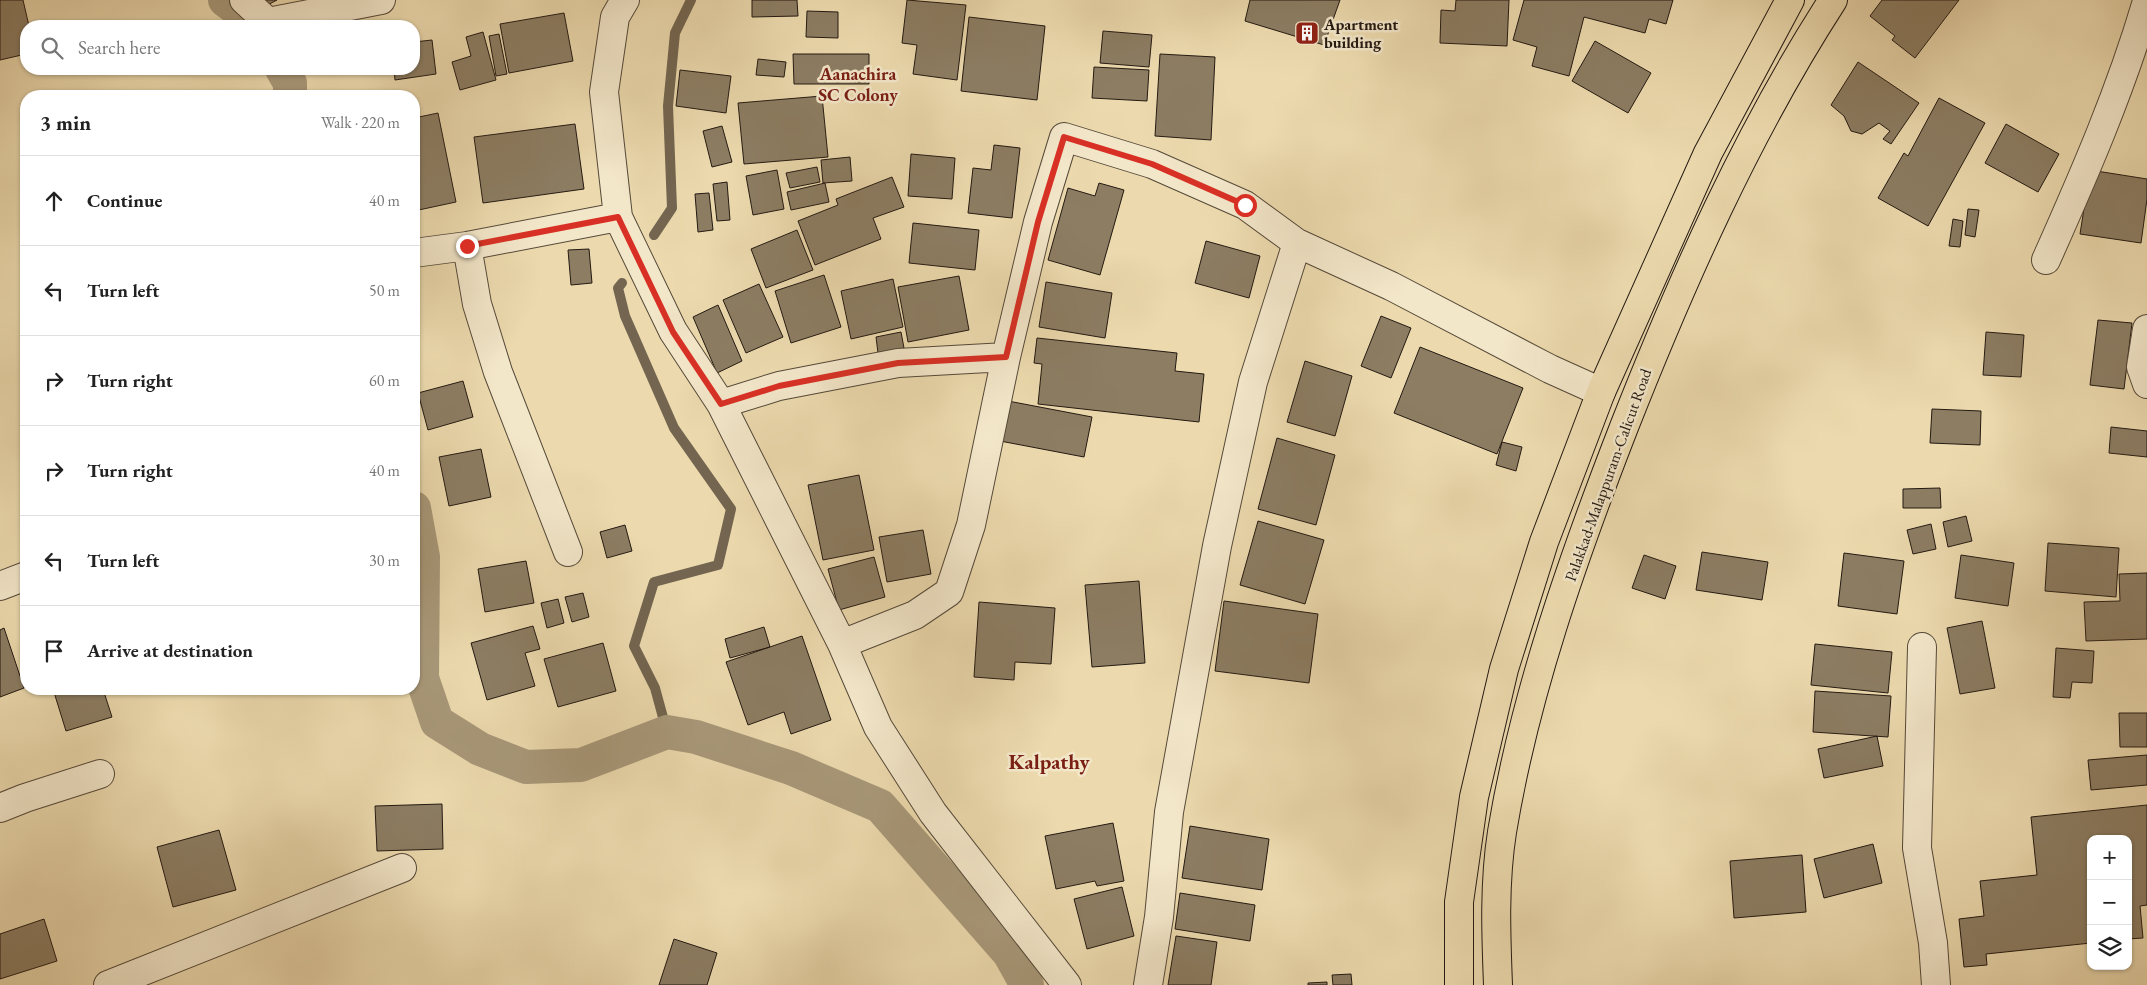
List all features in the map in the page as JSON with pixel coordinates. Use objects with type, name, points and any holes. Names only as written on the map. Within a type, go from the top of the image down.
[{"type":"highway","name":"Palakkad-Malappuram-Calicut Road","points":[[1498,985],[1495,909],[1502,833],[1534,686],[1594,505],[1662,329],[1755,133],[1833,0]]},
{"type":"highway","name":"Palakkad-Malappuram-Calicut Road","points":[[1459,985],[1459,902],[1474,797],[1504,669],[1544,542],[1601,392],[1708,153],[1783,2]]},
{"type":"street","points":[[244,0],[266,20]]},
{"type":"street","points":[[278,20],[381,0]]},
{"type":"street","points":[[625,0],[615,17],[604,92],[618,217],[673,332],[721,404],[842,644],[878,727],[933,812],[1067,985]]},
{"type":"street","points":[[2046,260],[2091,160],[2132,53],[2147,1]]},
{"type":"street","points":[[842,644],[915,616],[949,592],[971,525],[1006,357],[1038,222],[1064,137],[1152,164],[1245,205],[1297,243],[1391,286],[1550,369],[1601,392]]},
{"type":"street","points":[[420,252],[467,246],[618,217]]},
{"type":"street","points":[[1148,985],[1159,917],[1169,812],[1217,546],[1253,382],[1297,243]]},
{"type":"street","points":[[467,246],[477,304],[498,372],[568,552]]},
{"type":"street","points":[[2147,329],[2141,367],[2147,384]]},
{"type":"street","points":[[721,404],[779,386],[898,363],[1006,357]]},
{"type":"street","points":[[0,586],[20,578]]},
{"type":"street","points":[[1922,647],[1917,848],[1933,943],[1936,985]]},
{"type":"street","points":[[0,808],[100,774]]},
{"type":"street","points":[[108,985],[402,868]]},
{"type":"building","points":[[0,0],[23,0],[28,20],[20,20],[20,55],[0,60]]},
{"type":"building","points":[[258,0],[277,0],[262,8]]},
{"type":"building","points":[[752,0],[797,0],[798,16],[752,17]]},
{"type":"building","points":[[907,0],[966,5],[957,80],[913,74],[917,45],[902,43]]},
{"type":"building","name":"Apartment building","points":[[1250,0],[1340,0],[1324,45],[1245,21]]},
{"type":"building","points":[[1456,0],[1509,0],[1507,46],[1440,43],[1441,10],[1455,11]]},
{"type":"building","points":[[1524,0],[1673,0],[1666,24],[1649,19],[1645,33],[1584,17],[1569,76],[1532,66],[1537,47],[1513,40]]},
{"type":"building","points":[[1882,0],[1959,0],[1915,58],[1892,40],[1895,36],[1870,16]]},
{"type":"building","points":[[807,11],[838,12],[838,38],[806,37]]},
{"type":"building","points":[[564,13],[573,61],[509,73],[500,24]]},
{"type":"building","points":[[969,17],[1045,26],[1037,100],[961,91]]},
{"type":"building","points":[[1103,31],[1152,35],[1149,67],[1100,63]]},
{"type":"building","points":[[483,32],[496,80],[460,90],[452,62],[471,56],[466,37]]},
{"type":"building","points":[[499,34],[507,74],[496,76],[489,36]]},
{"type":"building","points":[[432,40],[436,74],[395,80],[395,75],[420,75],[420,41]]},
{"type":"building","points":[[1595,41],[1651,73],[1628,113],[1572,81]]},
{"type":"building","points":[[793,54],[869,54],[869,84],[794,84]]},
{"type":"building","points":[[1160,54],[1215,57],[1211,140],[1155,136]]},
{"type":"building","points":[[758,59],[786,62],[784,77],[756,75]]},
{"type":"building","points":[[1858,62],[1919,103],[1891,144],[1883,139],[1890,131],[1879,123],[1862,134],[1851,131],[1844,116],[1831,105]]},
{"type":"building","points":[[1094,67],[1149,70],[1147,101],[1092,98]]},
{"type":"building","points":[[680,70],[731,76],[726,113],[676,106]]},
{"type":"building","points":[[822,96],[828,157],[744,164],[738,103]]},
{"type":"building","points":[[1939,98],[1985,123],[1928,226],[1878,198],[1904,153],[1908,156]]},
{"type":"building","points":[[438,113],[456,202],[420,210],[420,117]]},
{"type":"building","points":[[575,124],[584,189],[483,203],[474,137]]},
{"type":"building","points":[[2006,124],[2059,154],[2038,192],[1985,163]]},
{"type":"building","points":[[722,126],[732,162],[712,167],[703,131]]},
{"type":"building","points":[[994,145],[1020,148],[1012,218],[968,213],[973,168],[991,170]]},
{"type":"building","points":[[911,154],[955,158],[952,199],[908,196]]},
{"type":"building","points":[[850,157],[852,181],[823,183],[821,160]]},
{"type":"building","points":[[817,167],[820,182],[790,188],[786,173]]},
{"type":"building","points":[[777,170],[784,209],[753,215],[746,176]]},
{"type":"building","points":[[2090,170],[2147,179],[2147,199],[2141,243],[2080,234]]},
{"type":"building","points":[[892,177],[904,207],[873,218],[881,239],[815,265],[798,221],[838,205],[836,199]]},
{"type":"building","points":[[727,182],[730,220],[717,221],[713,184]]},
{"type":"building","points":[[825,183],[829,202],[791,210],[787,192]]},
{"type":"building","points":[[1099,183],[1124,190],[1100,275],[1048,260],[1068,188],[1095,196]]},
{"type":"building","points":[[709,193],[713,230],[698,232],[695,194]]},
{"type":"building","points":[[1968,209],[1979,210],[1975,237],[1965,235]]},
{"type":"building","points":[[1953,219],[1963,221],[1960,247],[1949,246]]},
{"type":"building","points":[[913,223],[979,230],[975,270],[909,263]]},
{"type":"building","points":[[797,230],[813,270],[766,288],[751,249]]},
{"type":"building","points":[[1206,241],[1260,256],[1249,298],[1195,283]]},
{"type":"building","points":[[589,249],[592,283],[571,285],[568,250]]},
{"type":"building","points":[[824,275],[841,327],[791,343],[775,291]]},
{"type":"building","points":[[959,276],[969,330],[908,342],[898,287]]},
{"type":"building","points":[[893,279],[903,327],[851,339],[841,291]]},
{"type":"building","points":[[1046,282],[1112,293],[1105,338],[1039,327]]},
{"type":"building","points":[[759,284],[783,337],[746,353],[723,300]]},
{"type":"building","points":[[718,305],[742,361],[717,373],[693,317]]},
{"type":"building","points":[[1381,316],[1411,328],[1391,378],[1361,366]]},
{"type":"building","points":[[2098,320],[2132,323],[2124,389],[2090,385]]},
{"type":"building","points":[[901,332],[904,348],[878,353],[876,337]]},
{"type":"building","points":[[1986,332],[2024,335],[2021,377],[1983,375]]},
{"type":"building","points":[[1037,338],[1177,353],[1175,371],[1204,374],[1199,422],[1038,404],[1042,364],[1034,363]]},
{"type":"building","points":[[1420,347],[1523,388],[1497,454],[1394,413]]},
{"type":"building","points":[[1305,361],[1352,376],[1335,436],[1287,422]]},
{"type":"building","points":[[463,381],[473,417],[428,430],[420,400],[420,392]]},
{"type":"building","points":[[1008,401],[1092,417],[1084,457],[1000,441]]},
{"type":"building","points":[[1932,409],[1981,411],[1980,445],[1930,443]]},
{"type":"building","points":[[2111,427],[2147,431],[2147,457],[2109,453]]},
{"type":"building","points":[[1277,438],[1335,455],[1316,525],[1258,509]]},
{"type":"building","points":[[1502,442],[1522,447],[1516,471],[1496,465]]},
{"type":"building","points":[[481,449],[491,497],[449,506],[439,457]]},
{"type":"building","points":[[859,475],[874,550],[823,560],[808,485]]},
{"type":"building","points":[[1940,488],[1941,508],[1903,508],[1903,489]]},
{"type":"building","points":[[1966,516],[1972,541],[1948,547],[1943,522]]},
{"type":"building","points":[[1258,521],[1324,540],[1305,604],[1240,585]]},
{"type":"building","points":[[1931,524],[1936,549],[1913,554],[1907,530]]},
{"type":"building","points":[[625,525],[632,551],[607,558],[600,532]]},
{"type":"building","points":[[923,530],[931,574],[887,582],[879,537]]},
{"type":"building","points":[[2048,543],[2119,548],[2116,597],[2045,591]]},
{"type":"building","points":[[1702,552],[1768,562],[1762,600],[1696,590]]},
{"type":"building","points":[[1844,553],[1904,561],[1897,614],[1838,606]]},
{"type":"building","points":[[1644,555],[1676,566],[1665,599],[1632,588]]},
{"type":"building","points":[[1961,555],[2014,563],[2008,606],[1955,598]]},
{"type":"building","points":[[874,557],[885,597],[839,610],[828,569]]},
{"type":"building","points":[[526,561],[534,603],[485,612],[478,569]]},
{"type":"building","points":[[2147,573],[2147,639],[2086,641],[2084,602],[2120,601],[2119,574]]},
{"type":"building","points":[[1139,581],[1145,663],[1092,667],[1085,585]]},
{"type":"building","points":[[583,593],[589,617],[572,622],[565,597]]},
{"type":"building","points":[[558,599],[564,623],[547,628],[541,603]]},
{"type":"building","points":[[1224,601],[1318,614],[1309,683],[1215,671]]},
{"type":"building","points":[[979,602],[1055,608],[1051,664],[1015,662],[1014,680],[974,677]]},
{"type":"building","points":[[1982,621],[1995,688],[1960,694],[1947,628]]},
{"type":"building","points":[[533,626],[540,649],[525,653],[535,686],[487,700],[471,643]]},
{"type":"building","points":[[764,627],[770,647],[730,658],[725,639]]},
{"type":"building","points":[[4,628],[20,676],[20,690],[0,697],[0,630]]},
{"type":"building","points":[[802,636],[831,720],[791,734],[784,712],[748,725],[726,662]]},
{"type":"building","points":[[603,643],[616,691],[558,707],[544,659]]},
{"type":"building","points":[[1815,644],[1892,652],[1888,693],[1811,685]]},
{"type":"building","points":[[2056,648],[2094,651],[2092,683],[2072,682],[2070,698],[2053,697]]},
{"type":"building","points":[[1815,691],[1891,696],[1888,737],[1813,732]]},
{"type":"building","points":[[55,695],[105,695],[112,717],[66,731]]},
{"type":"building","points":[[2119,713],[2147,713],[2147,747],[2120,747]]},
{"type":"building","points":[[1877,736],[1883,766],[1824,778],[1818,749]]},
{"type":"building","points":[[2147,755],[2147,785],[2091,790],[2088,760]]},
{"type":"building","points":[[442,804],[443,849],[377,851],[375,806]]},
{"type":"building","points":[[2147,805],[2147,905],[2140,906],[2143,938],[2132,939],[2132,835],[2087,835],[2087,943],[1986,954],[1987,965],[1964,967],[1959,919],[1984,916],[1980,881],[2037,875],[2031,817]]},
{"type":"building","points":[[1113,823],[1124,881],[1097,886],[1095,881],[1056,889],[1045,836]]},
{"type":"building","points":[[1190,826],[1269,839],[1262,890],[1182,878]]},
{"type":"building","points":[[219,830],[236,890],[173,907],[157,847]]},
{"type":"building","points":[[1873,844],[1882,883],[1824,898],[1814,859]]},
{"type":"building","points":[[1802,855],[1806,912],[1734,918],[1730,861]]},
{"type":"building","points":[[1122,887],[1134,936],[1087,949],[1074,899]]},
{"type":"building","points":[[1180,893],[1255,905],[1250,941],[1175,929]]},
{"type":"building","points":[[44,919],[57,961],[0,979],[0,934]]},
{"type":"building","points":[[1176,936],[1217,942],[1211,985],[1168,985]]},
{"type":"building","points":[[674,939],[717,953],[707,985],[659,985]]},
{"type":"building","points":[[1351,974],[1352,985],[1333,985],[1332,975]]},
{"type":"building","points":[[1327,982],[1327,985],[1308,985],[1308,983]]},
{"type":"waterway","points":[[225,0],[252,20]]},
{"type":"waterway","points":[[654,235],[672,208],[668,106],[675,33],[691,0]]},
{"type":"waterway","points":[[285,75],[290,83],[290,90]]},
{"type":"waterway","points":[[622,283],[618,288],[625,316],[674,428],[731,509],[718,565],[654,582],[634,646],[655,688],[667,732]]},
{"type":"waterway","points":[[420,541],[423,557],[422,678],[437,722],[480,749],[526,767],[581,765],[667,732],[696,737],[791,768],[880,806],[1009,953],[1027,985]]},
{"type":"place","name":"Apartment building","points":[[1307,33]]},
{"type":"district","name":"Aanachira SC Colony","points":[[858,83]]},
{"type":"district","name":"Kalpathy","points":[[1049,761]]},
{"type":"route","points":[[467,246],[618,217],[673,332],[721,404],[779,386],[898,363],[1006,357],[1038,222],[1064,137],[1152,164],[1245,205]]}]
